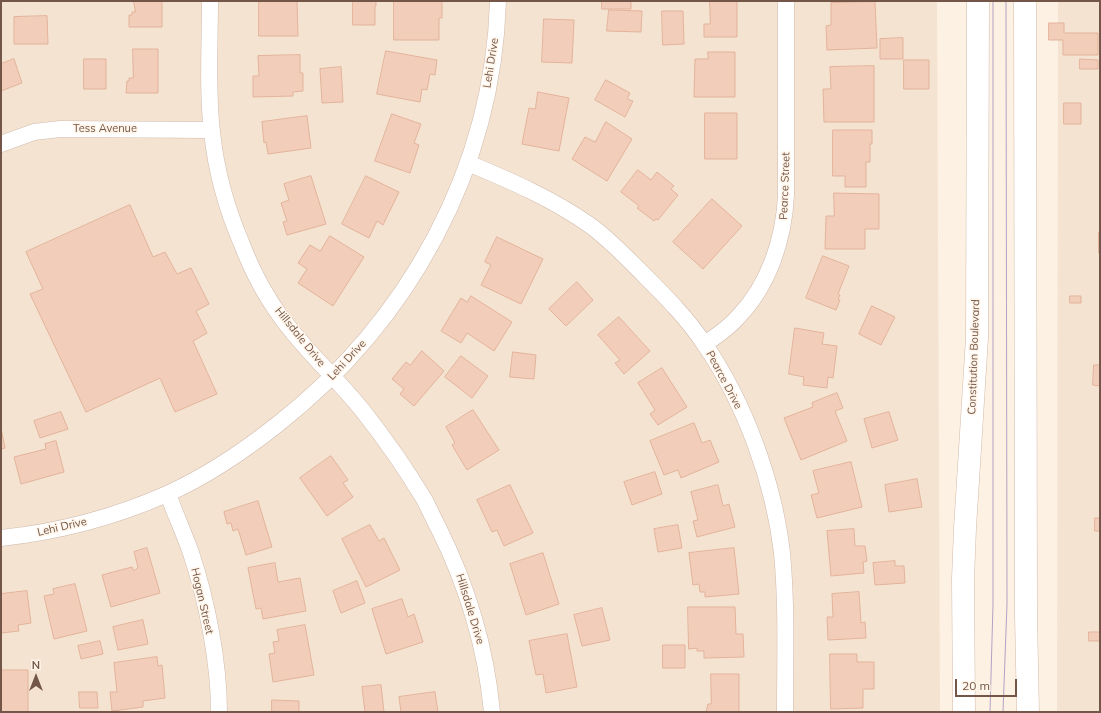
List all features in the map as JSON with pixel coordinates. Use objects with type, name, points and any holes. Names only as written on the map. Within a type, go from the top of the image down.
[{"type":"main road","name":"Constitution Boulevard","points":[[964,712],[963,579],[977,338],[978,1]]},
{"type":"main road","points":[[1025,1],[1026,616],[1028,712]]},
{"type":"street","name":"Hillsdale Drive","points":[[210,1],[210,84],[212,130],[215,158],[231,216],[252,267],[267,295],[286,324],[382,436],[424,500],[459,573],[473,615],[483,653],[492,712]]},
{"type":"street","name":"Lehi Drive","points":[[1,538],[53,530],[125,511],[168,494],[202,476],[236,456],[297,409],[332,377],[363,344],[405,288],[434,240],[450,208],[468,163],[480,122],[489,80],[498,1]]},
{"type":"street","name":"Pearce Street","points":[[705,344],[733,322],[749,304],[772,263],[781,238],[785,216],[786,195],[786,1]]},
{"type":"street","name":"Tess Avenue","points":[[1,144],[34,132],[60,129],[212,130]]},
{"type":"street","name":"Pearce Drive","points":[[468,163],[522,186],[555,203],[592,227],[625,256],[681,313],[705,344],[726,379],[761,459],[773,503],[782,552],[785,602],[785,712]]},
{"type":"street","name":"Hogan Street","points":[[168,494],[191,555],[202,592],[216,666],[219,712]]},
{"type":"shaded area","points":[[1,1],[937,1],[940,712],[1,712]]},
{"type":"shaded area","points":[[1058,1],[1100,1],[1100,712],[1057,712]]},
{"type":"building","points":[[134,1],[162,1],[162,27],[129,27],[129,15],[132,15],[132,12],[135,12]]},
{"type":"building","points":[[259,1],[297,1],[298,36],[259,36]]},
{"type":"building","points":[[353,1],[376,1],[375,25],[353,25]]},
{"type":"building","points":[[394,1],[442,1],[442,18],[439,18],[439,40],[394,40]]},
{"type":"building","points":[[602,1],[631,1],[631,9],[602,9]]},
{"type":"building","points":[[710,1],[737,1],[737,37],[704,37],[704,24],[710,24]]},
{"type":"building","points":[[875,2],[877,48],[827,50],[826,26],[831,25],[831,3]]},
{"type":"building","points":[[609,10],[642,11],[641,32],[607,31]]},
{"type":"building","points":[[662,11],[683,11],[684,44],[663,45]]},
{"type":"building","points":[[47,16],[48,44],[14,44],[14,17]]},
{"type":"building","points":[[544,19],[574,20],[572,63],[542,62]]},
{"type":"building","points":[[1049,23],[1064,23],[1064,33],[1098,33],[1098,55],[1063,55],[1063,40],[1049,40]]},
{"type":"building","points":[[903,38],[903,59],[880,59],[880,39]]},
{"type":"building","points":[[133,49],[158,49],[158,93],[126,93],[127,81],[129,81],[129,78],[133,78]]},
{"type":"building","points":[[386,51],[437,60],[435,75],[430,74],[427,90],[422,89],[420,102],[377,94]]},
{"type":"building","points":[[708,52],[735,52],[735,97],[694,97],[695,59],[708,59]]},
{"type":"building","points":[[300,55],[300,73],[303,73],[303,91],[293,92],[293,96],[253,97],[253,76],[259,76],[258,56]]},
{"type":"building","points":[[14,59],[22,83],[1,91],[1,64]]},
{"type":"building","points":[[84,59],[106,59],[106,89],[84,89]]},
{"type":"building","points":[[1080,59],[1098,60],[1098,69],[1080,69]]},
{"type":"building","points":[[904,60],[929,60],[929,89],[904,89]]},
{"type":"building","points":[[874,66],[874,122],[824,122],[823,89],[831,89],[830,67]]},
{"type":"building","points":[[341,67],[343,102],[322,103],[320,69]]},
{"type":"building","points":[[606,80],[630,93],[627,99],[633,101],[625,117],[595,100]]},
{"type":"building","points":[[538,92],[569,98],[559,151],[522,144],[529,108],[535,109]]},
{"type":"building","points":[[1064,103],[1081,103],[1081,124],[1064,124]]},
{"type":"building","points":[[705,113],[737,113],[737,159],[705,159]]},
{"type":"building","points":[[392,114],[421,124],[414,143],[419,145],[410,173],[375,161]]},
{"type":"building","points":[[307,116],[311,148],[268,154],[266,142],[264,143],[262,122]]},
{"type":"building","points":[[606,122],[632,139],[607,181],[572,159],[585,137],[595,142]]},
{"type":"building","points":[[833,130],[872,130],[870,162],[866,162],[866,187],[845,187],[845,176],[833,176]]},
{"type":"building","points":[[638,170],[651,180],[657,172],[674,186],[671,189],[678,195],[658,220],[656,219],[654,221],[637,208],[639,206],[621,192]]},
{"type":"building","points":[[311,176],[326,224],[287,235],[283,222],[287,221],[281,203],[289,200],[284,184]]},
{"type":"building","points":[[366,176],[399,192],[383,225],[377,221],[369,238],[342,224]]},
{"type":"building","points":[[834,193],[879,194],[879,229],[865,229],[865,249],[825,249],[826,216],[834,216]]},
{"type":"building","points":[[712,199],[742,226],[703,269],[673,242]]},
{"type":"building","points":[[130,205],[153,257],[165,252],[177,274],[191,268],[209,304],[196,311],[207,333],[193,341],[217,394],[175,412],[160,378],[86,412],[30,294],[43,289],[26,252]]},
{"type":"building","points":[[1100,232],[1100,253],[1099,253]]},
{"type":"building","points":[[330,236],[364,257],[333,306],[298,283],[307,269],[298,263],[310,245],[320,251]]},
{"type":"building","points":[[497,237],[543,259],[521,304],[481,285],[491,265],[485,262]]},
{"type":"building","points":[[823,256],[849,266],[838,294],[840,295],[838,299],[840,300],[836,310],[806,298]]},
{"type":"building","points":[[577,282],[593,300],[566,326],[549,309]]},
{"type":"building","points":[[471,296],[512,322],[494,351],[467,333],[461,343],[441,331],[461,298],[467,302]]},
{"type":"building","points":[[1070,296],[1081,296],[1081,303],[1070,303]]},
{"type":"building","points":[[872,306],[895,317],[881,345],[859,334]]},
{"type":"building","points":[[619,317],[650,351],[624,374],[615,363],[620,360],[598,335]]},
{"type":"building","points":[[795,328],[824,333],[822,344],[837,346],[833,378],[828,377],[827,388],[803,385],[804,377],[789,374]]},
{"type":"building","points":[[422,351],[444,371],[414,406],[400,394],[404,389],[392,379],[406,362],[410,365]]},
{"type":"building","points":[[513,352],[536,355],[534,379],[510,377]]},
{"type":"building","points":[[461,356],[488,376],[472,398],[445,377]]},
{"type":"building","points":[[1094,365],[1100,365],[1100,386],[1093,385]]},
{"type":"building","points":[[662,368],[687,407],[658,425],[650,414],[655,410],[638,383]]},
{"type":"building","points":[[837,393],[843,408],[835,411],[847,441],[801,460],[784,418],[813,407],[812,403]]},
{"type":"building","points":[[473,410],[499,450],[467,470],[452,445],[455,443],[446,427]]},
{"type":"building","points":[[61,412],[68,429],[40,438],[34,421]]},
{"type":"building","points":[[889,412],[898,440],[872,448],[864,419]]},
{"type":"building","points":[[694,423],[702,443],[710,440],[719,462],[681,478],[678,470],[664,475],[650,441]]},
{"type":"building","points":[[1,428],[5,448],[1,449]]},
{"type":"building","points":[[56,441],[64,472],[21,484],[14,457],[46,449],[45,444]]},
{"type":"building","points":[[331,456],[348,480],[343,483],[353,497],[327,516],[300,478]]},
{"type":"building","points":[[851,462],[862,507],[817,518],[811,495],[819,493],[813,471]]},
{"type":"building","points":[[655,472],[662,494],[632,505],[624,482]]},
{"type":"building","points":[[917,479],[922,507],[889,512],[885,485]]},
{"type":"building","points":[[510,485],[533,533],[504,546],[497,530],[492,532],[477,500]]},
{"type":"building","points":[[718,485],[723,506],[729,504],[735,527],[697,537],[693,521],[698,520],[691,492]]},
{"type":"building","points":[[258,501],[272,547],[246,555],[238,529],[233,531],[231,523],[227,524],[224,512]]},
{"type":"building","points":[[1095,518],[1100,518],[1100,531],[1095,531]]},
{"type":"building","points":[[370,525],[379,541],[384,538],[400,570],[366,587],[342,539]]},
{"type":"building","points":[[678,525],[682,548],[658,552],[654,529]]},
{"type":"building","points":[[854,529],[855,546],[865,546],[867,561],[863,562],[864,573],[831,576],[827,531]]},
{"type":"building","points":[[147,548],[160,593],[111,607],[102,575],[132,567],[134,571],[138,567],[134,552]]},
{"type":"building","points":[[734,548],[739,594],[705,597],[705,592],[700,592],[699,584],[693,585],[689,553]]},
{"type":"building","points":[[543,553],[559,604],[526,615],[510,564]]},
{"type":"building","points":[[895,561],[895,566],[904,566],[905,583],[875,585],[873,563]]},
{"type":"building","points":[[275,563],[278,582],[300,578],[306,611],[263,619],[261,608],[256,609],[248,568]]},
{"type":"building","points":[[357,581],[365,603],[341,613],[333,591]]},
{"type":"building","points":[[75,584],[87,631],[54,639],[44,596],[54,594],[53,589]]},
{"type":"building","points":[[27,591],[31,623],[18,625],[19,631],[1,633],[1,594]]},
{"type":"building","points":[[859,592],[861,623],[865,622],[866,638],[828,640],[827,617],[833,617],[832,594]]},
{"type":"building","points":[[402,599],[408,617],[414,614],[423,642],[386,654],[372,609]]},
{"type":"building","points":[[688,607],[735,607],[736,634],[743,634],[744,657],[704,658],[704,651],[697,651],[697,648],[689,649]]},
{"type":"building","points":[[602,608],[610,640],[582,646],[574,615]]},
{"type":"building","points":[[143,620],[148,644],[118,650],[113,627]]},
{"type":"building","points":[[305,625],[314,675],[273,682],[269,654],[275,653],[273,642],[279,641],[277,630]]},
{"type":"building","points":[[1089,632],[1100,632],[1100,641],[1089,641]]},
{"type":"building","points":[[567,634],[577,687],[546,693],[543,674],[536,675],[529,641]]},
{"type":"building","points":[[100,641],[103,654],[81,659],[78,646]]},
{"type":"building","points":[[663,645],[685,645],[685,668],[663,668]]},
{"type":"building","points":[[830,654],[857,654],[857,662],[874,662],[874,689],[863,689],[863,708],[831,709]]},
{"type":"building","points":[[157,657],[158,666],[162,665],[165,698],[143,701],[143,707],[112,711],[110,692],[117,692],[114,663]]},
{"type":"building","points":[[1,670],[28,670],[28,712],[1,712]]},
{"type":"building","points":[[711,674],[739,674],[739,712],[706,712],[708,704],[711,704]]},
{"type":"building","points":[[381,685],[384,712],[365,712],[362,687]]},
{"type":"building","points":[[79,692],[97,692],[98,708],[80,708]]},
{"type":"building","points":[[435,692],[438,712],[401,712],[399,697]]},
{"type":"building","points":[[272,700],[299,701],[299,712],[272,712]]},
{"type":"tram line","points":[[990,712],[993,604],[993,1]]},
{"type":"tram line","points":[[1003,712],[1007,604],[1006,1]]}]
